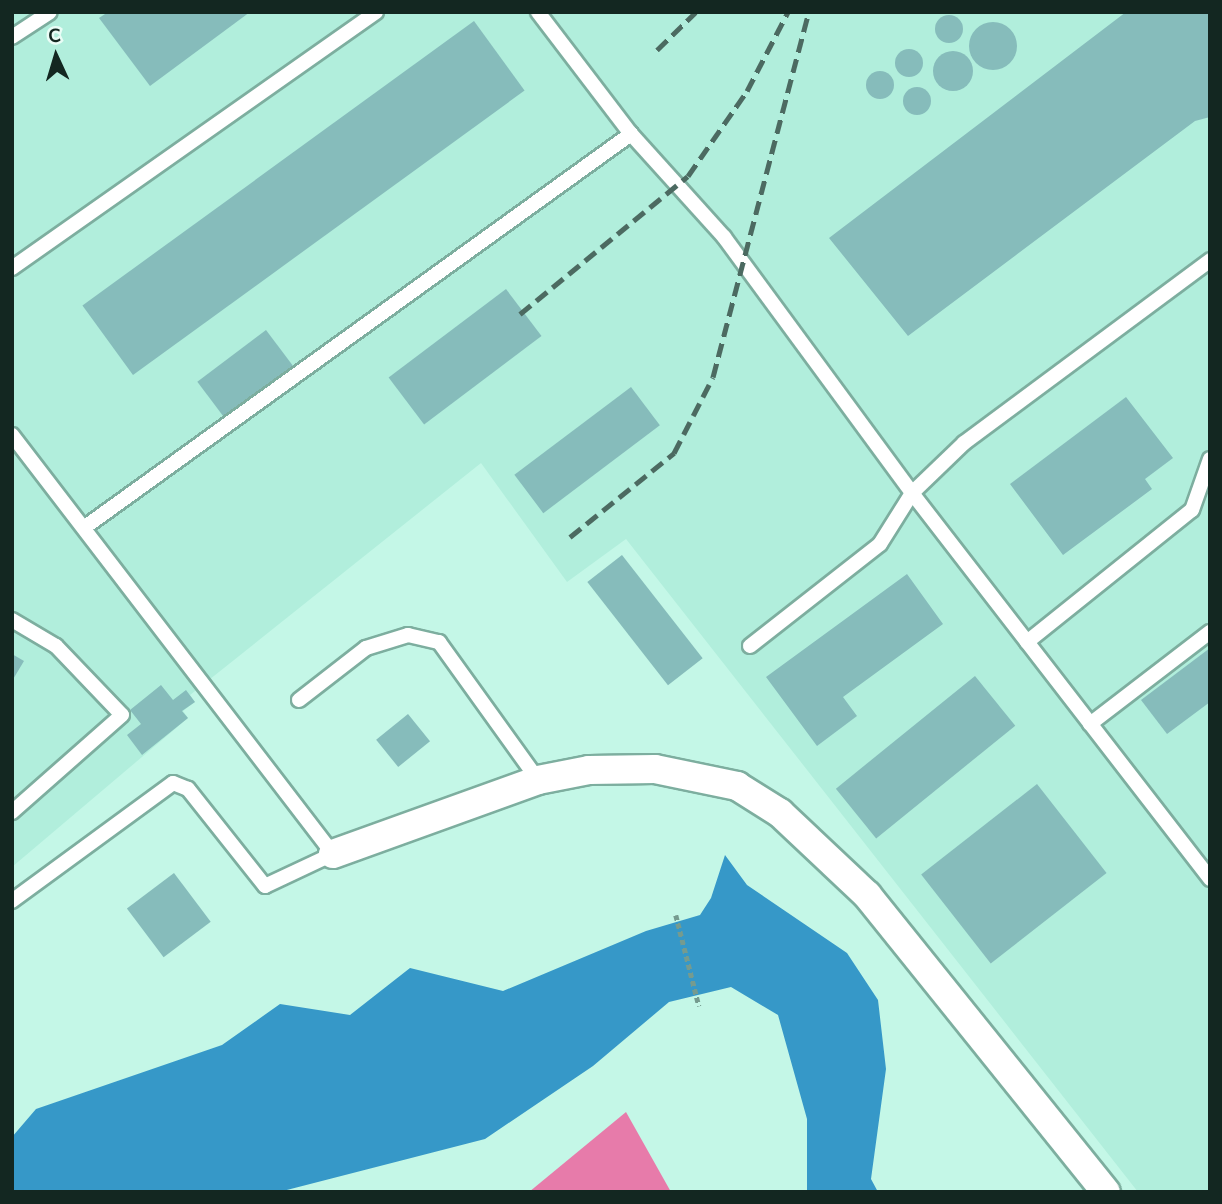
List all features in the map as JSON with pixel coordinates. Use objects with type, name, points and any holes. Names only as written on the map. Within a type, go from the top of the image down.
[{"type":"street","points":[[333,854],[538,780],[623,767],[687,772],[737,786],[780,813],[891,921],[1106,1192]]},
{"type":"lane","points":[[12,37],[50,12]]},
{"type":"lane","points":[[12,268],[376,12]]},
{"type":"lane","points":[[538,12],[631,134],[724,237],[912,493],[1210,879]]},
{"type":"lane","points":[[85,527],[631,134]]},
{"type":"lane","points":[[750,646],[880,544],[912,493],[964,443],[1210,260]]},
{"type":"lane","points":[[12,435],[333,854],[265,886],[188,789],[173,783],[12,901]]},
{"type":"lane","points":[[1027,642],[1192,510],[1210,459]]},
{"type":"lane","points":[[12,620],[56,646],[122,715],[12,812]]},
{"type":"lane","points":[[1090,724],[1210,632]]},
{"type":"lane","points":[[299,700],[366,648],[408,635],[439,642],[538,780]]},
{"type":"path","points":[[676,915],[699,1006]]},
{"type":"shaded area","points":[[12,12],[1210,12],[1210,1192],[1138,1192],[626,539],[567,582],[481,463],[190,695],[195,702],[183,711],[188,718],[12,867]]},
{"type":"shaded area","points":[[626,1112],[671,1192],[529,1192]]},
{"type":"water","points":[[725,855],[747,885],[847,953],[878,1000],[886,1069],[871,1179],[878,1192],[807,1192],[807,1119],[778,1015],[731,987],[669,1002],[593,1066],[485,1139],[279,1192],[12,1192],[12,1137],[36,1109],[222,1045],[280,1004],[350,1015],[410,968],[503,991],[646,931],[700,915],[711,898]]},
{"type":"building","points":[[108,12],[250,12],[150,86],[99,18]]},
{"type":"building","points":[[1126,12],[1210,12],[1210,117],[1195,121],[908,336],[829,238]]},
{"type":"building","points":[[949,15],[959,19],[963,29],[959,39],[949,43],[939,39],[935,29],[939,19]]},
{"type":"building","points":[[474,21],[525,91],[133,375],[82,305]]},
{"type":"building","points":[[993,22],[1010,29],[1017,46],[1010,63],[993,70],[976,63],[969,46],[976,29]]},
{"type":"building","points":[[909,49],[919,53],[923,63],[919,73],[909,77],[899,73],[895,63],[899,53]]},
{"type":"building","points":[[953,51],[967,57],[973,71],[967,85],[953,91],[939,85],[933,71],[939,57]]},
{"type":"building","points":[[880,71],[890,75],[894,85],[890,95],[880,99],[870,95],[866,85],[870,75]]},
{"type":"building","points":[[917,87],[927,91],[931,101],[927,111],[917,115],[907,111],[903,101],[907,91]]},
{"type":"building","points":[[506,289],[542,336],[424,425],[389,377]]},
{"type":"building","points":[[266,330],[293,366],[224,418],[197,382]]},
{"type":"building","points":[[631,387],[660,425],[543,513],[514,475]]},
{"type":"building","points":[[1126,397],[1173,458],[1145,479],[1152,489],[1063,555],[1010,484]]},
{"type":"building","points":[[622,555],[703,658],[668,685],[587,582]]},
{"type":"building","points":[[907,574],[943,624],[843,697],[857,716],[817,746],[766,677]]},
{"type":"building","points":[[1210,648],[1210,702],[1167,734],[1141,700]]},
{"type":"building","points":[[12,654],[24,661],[12,681]]},
{"type":"building","points":[[975,676],[1015,726],[876,838],[836,789]]},
{"type":"building","points":[[161,685],[173,700],[186,690],[195,702],[182,711],[188,718],[142,755],[127,735],[141,724],[130,710]]},
{"type":"building","points":[[408,714],[430,741],[398,767],[376,740]]},
{"type":"building","points":[[1037,784],[1107,873],[991,964],[921,875]]},
{"type":"building","points":[[174,873],[211,922],[164,957],[127,909]]},
{"type":"railway","points":[[657,50],[696,12]]},
{"type":"railway","points":[[520,314],[688,176],[747,91],[788,12]]},
{"type":"railway","points":[[570,537],[674,453],[713,377],[809,12]]}]
